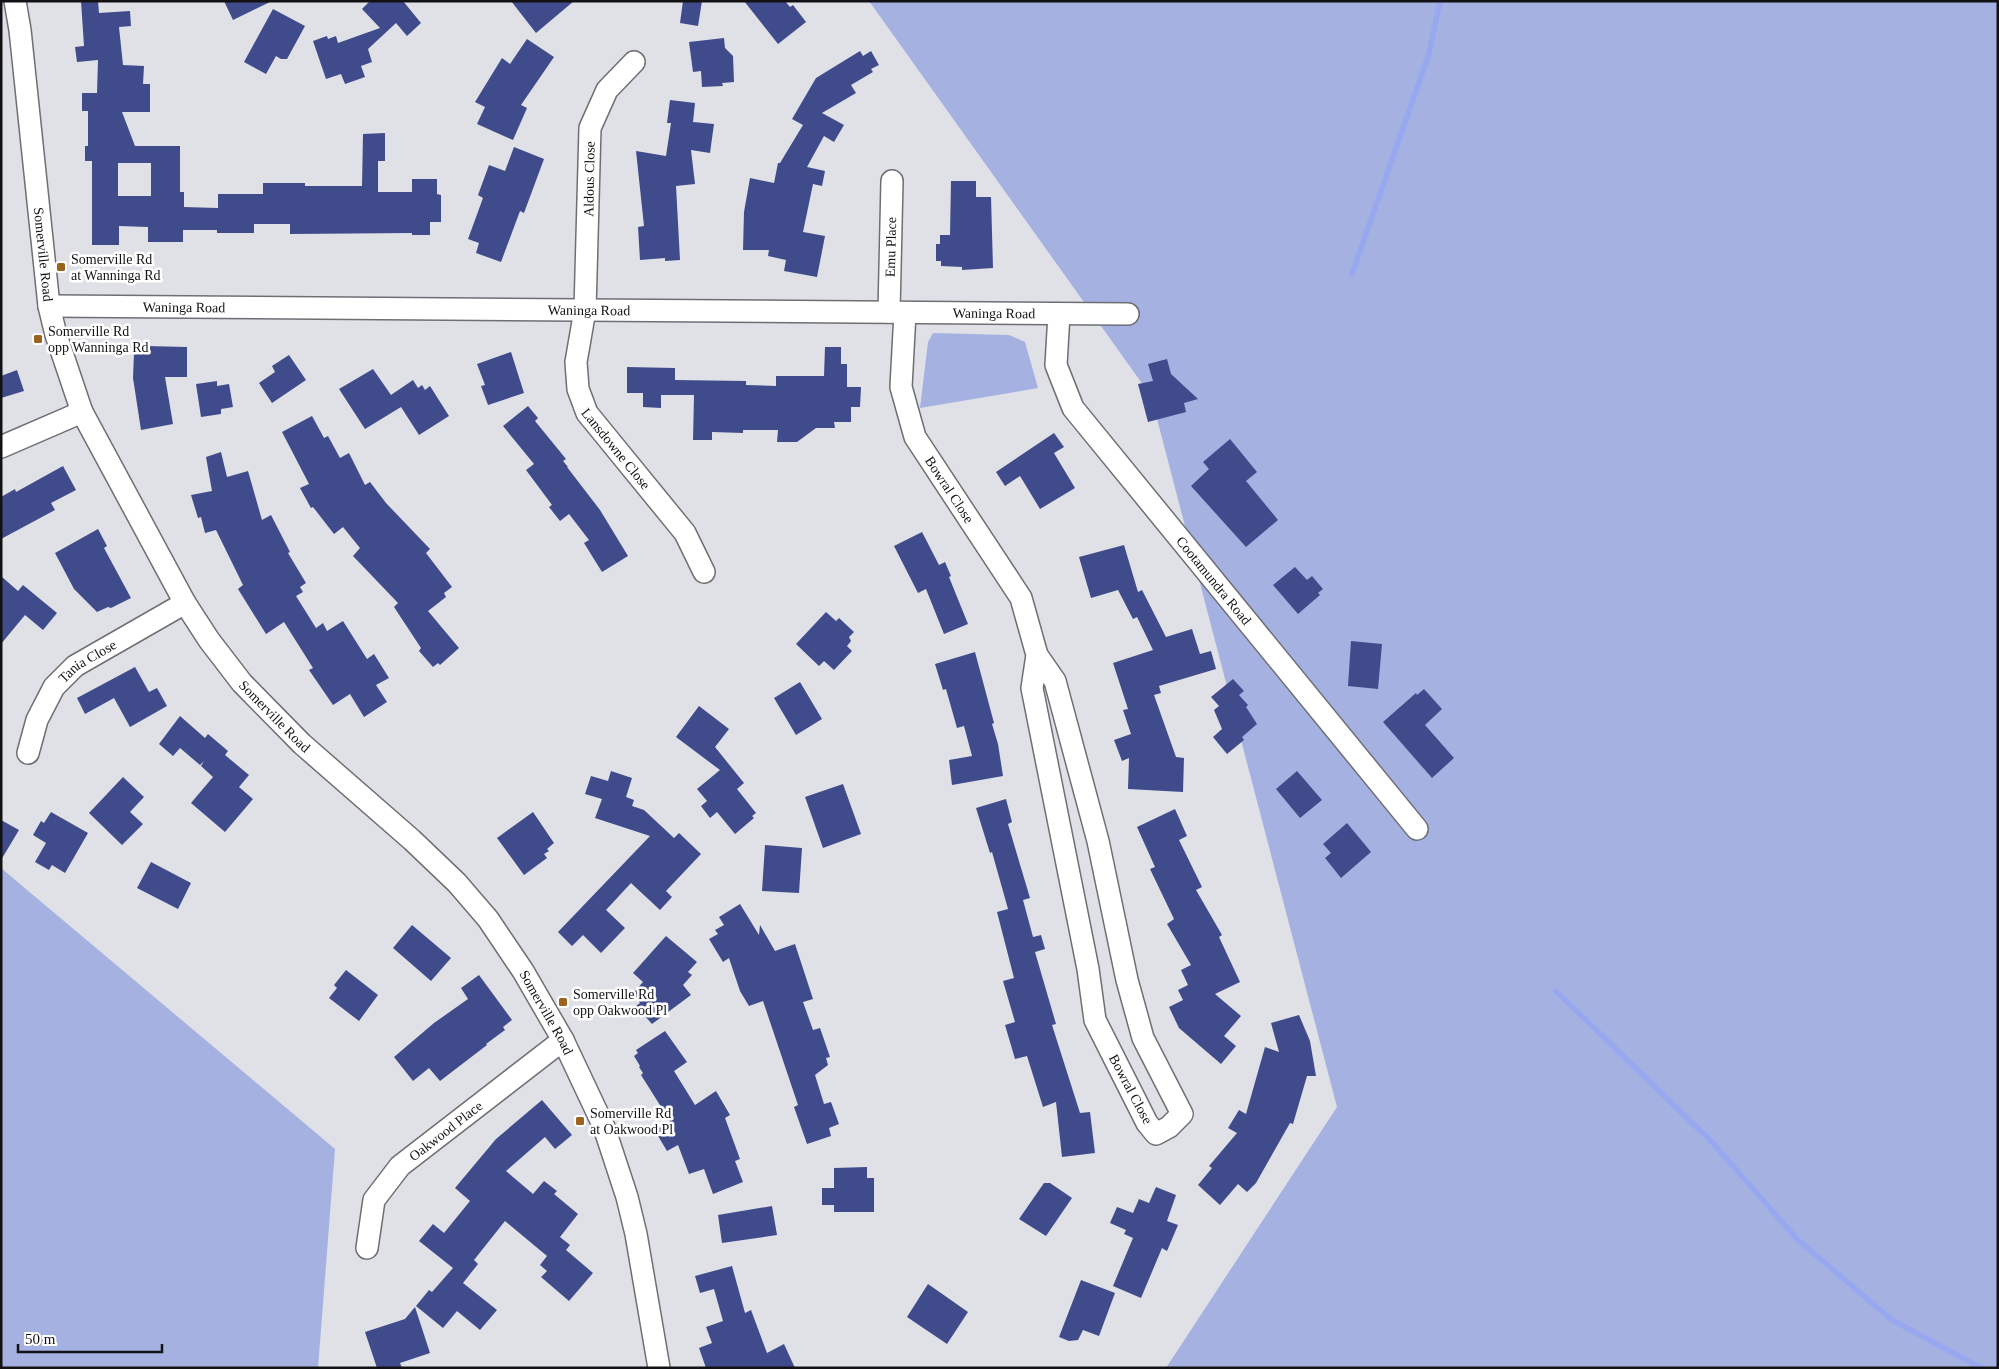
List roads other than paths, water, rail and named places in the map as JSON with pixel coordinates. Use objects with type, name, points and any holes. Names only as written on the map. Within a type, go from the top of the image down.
[{"type":"street","name":"Somerville Road","points":[[15,1],[20,30],[49,306],[56,335],[82,412],[185,603],[209,640],[242,683],[302,744],[412,840],[456,883],[488,920],[523,971],[563,1040],[604,1127],[627,1197],[659,1368]]},
{"type":"street","name":"Aldous Close","points":[[586,310],[590,128],[607,90],[634,62]]},
{"type":"street","name":"Emu Place","points":[[892,181],[897,312]]},
{"type":"street","name":"Waninga Road","points":[[49,306],[1128,314]]},
{"type":"street","name":"Lansdowne Close","points":[[586,310],[576,362],[578,389],[587,412],[685,533],[704,572]]},
{"type":"street","name":"Bowral Close","points":[[897,312],[901,387],[915,437],[1021,598],[1036,655],[1055,681],[1098,841],[1126,980],[1143,1038],[1182,1114],[1169,1127],[1156,1134],[1147,1123],[1095,1020],[1088,969],[1032,688],[1036,655]]},
{"type":"street","name":"Cootamundra Road","points":[[1059,314],[1056,364],[1074,408],[1417,829]]},
{"type":"street","points":[[1,447],[82,412]]},
{"type":"street","name":"Tania Close","points":[[28,753],[37,720],[54,687],[75,666],[185,603]]},
{"type":"street","name":"Oakwood Place","points":[[367,1248],[374,1200],[400,1166],[563,1040]]},
{"type":"waterway","points":[[1352,274],[1429,54],[1440,1]]},
{"type":"waterway","points":[[1556,991],[1712,1142],[1797,1239],[1892,1320],[1981,1368]]},
{"type":"place","name":"Somerville Rd at Wanninga Rd","points":[[61,267]]},
{"type":"place","name":"Somerville Rd opp Wanninga Rd","points":[[38,339]]},
{"type":"place","name":"Somerville Rd opp Oakwood Pl","points":[[563,1002]]},
{"type":"place","name":"Somerville Rd at Oakwood Pl","points":[[580,1121]]}]
